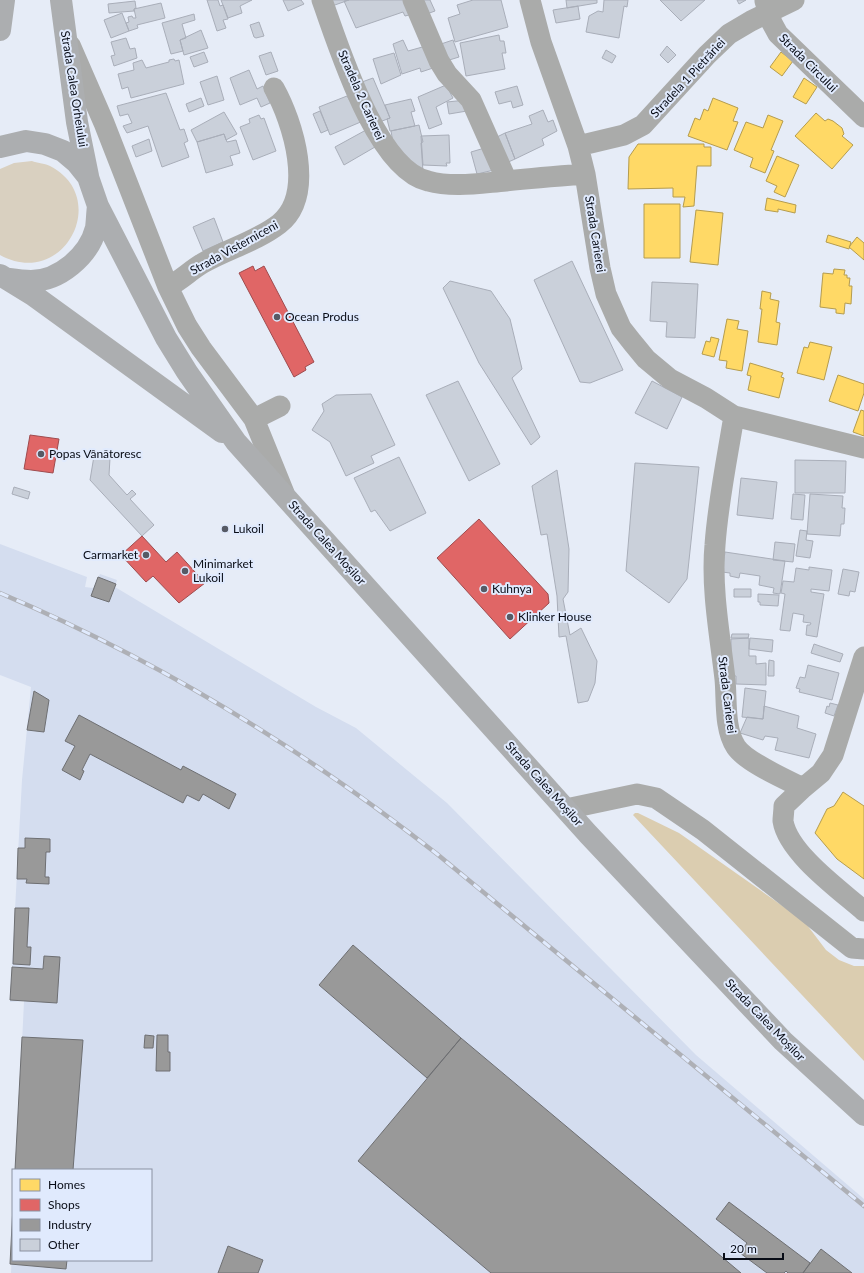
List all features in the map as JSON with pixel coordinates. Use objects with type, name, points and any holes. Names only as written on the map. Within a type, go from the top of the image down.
[{"type":"main road","points":[[0,30],[4,0]]},
{"type":"main road","name":"Strada Calea Orheiului","points":[[61,0],[77,122],[88,177]]},
{"type":"main road","points":[[0,147],[26,141],[45,144],[63,151],[76,162],[88,177],[98,206],[166,338],[187,372],[236,442]]},
{"type":"main road","points":[[4,277],[31,281],[54,276],[74,263],[88,246],[96,228],[98,206]]},
{"type":"main road","points":[[4,277],[84,331],[236,442]]},
{"type":"main road","name":"Strada Calea Moșilor","points":[[236,442],[411,634],[566,809],[783,1041],[864,1115]]},
{"type":"street","name":"Stradela 2 Carierei","points":[[322,0],[339,46],[373,126],[385,148],[400,166],[427,181],[467,184],[585,174]]},
{"type":"street","points":[[413,0],[438,61],[446,74],[471,100],[507,180]]},
{"type":"street","name":"Strada Carierei","points":[[530,0],[550,71],[578,146],[585,174],[600,268],[606,294],[621,328],[646,359],[670,379],[706,398],[734,416],[864,448]]},
{"type":"street","name":"Stradela 1 Pietrăriei","points":[[578,146],[624,135],[643,125],[707,54],[730,34],[751,21],[767,7],[794,0]]},
{"type":"street","name":"Strada Circului","points":[[767,7],[778,34],[864,117]]},
{"type":"street","points":[[65,34],[104,123],[168,287],[187,326],[201,348],[254,419],[286,498]]},
{"type":"street","name":"Strada Visterniceni","points":[[168,287],[203,263],[269,231],[281,223],[292,208],[298,188],[294,145],[290,124],[274,88]]},
{"type":"street","points":[[254,419],[280,406]]},
{"type":"street","name":"Strada Carierei","points":[[734,416],[715,546],[716,600],[730,729],[735,746],[743,756],[803,788]]},
{"type":"street","points":[[864,657],[833,755],[821,773],[784,806],[783,821],[788,837],[797,851],[864,911]]},
{"type":"street","points":[[566,809],[638,794],[656,798],[703,830],[852,948],[864,949]]},
{"type":"shaded area","points":[[32,161],[50,166],[68,180],[77,198],[78,217],[72,236],[60,251],[43,260],[23,263],[0,255],[0,169],[14,163]]},
{"type":"shaded area","points":[[0,544],[87,577],[85,587],[93,588],[100,574],[117,580],[115,587],[316,707],[356,728],[447,803],[696,1055],[864,1199],[864,1273],[11,1273],[12,1250],[12,1261],[152,1261],[152,1169],[16,1169],[24,1001],[10,1002],[22,780],[31,687],[0,675]]},
{"type":"shaded area","points":[[638,813],[679,833],[804,921],[826,950],[839,960],[854,966],[864,966],[864,1061],[633,815]]},
{"type":"building: Homes","points":[[781,52],[793,61],[782,76],[770,67]]},
{"type":"building: Homes","points":[[804,78],[817,87],[806,104],[793,97]]},
{"type":"building: Homes","points":[[713,98],[738,108],[733,121],[738,122],[727,150],[688,136],[695,118],[700,120],[704,109],[708,111]]},
{"type":"building: Homes","points":[[816,113],[825,121],[828,119],[833,121],[842,128],[844,134],[842,136],[853,145],[832,169],[795,136]]},
{"type":"building: Homes","points":[[768,115],[783,121],[771,150],[774,151],[765,173],[750,167],[753,158],[734,150],[746,122],[763,128]]},
{"type":"building: Homes","points":[[638,144],[704,144],[704,147],[711,147],[711,166],[697,166],[694,206],[683,207],[685,197],[673,197],[673,188],[628,189],[629,157]]},
{"type":"building: Homes","points":[[777,156],[799,165],[785,197],[774,192],[777,186],[766,181]]},
{"type":"building: Homes","points":[[767,198],[796,205],[795,213],[778,209],[778,212],[765,210]]},
{"type":"building: Homes","points":[[644,204],[680,204],[680,258],[644,258]]},
{"type":"building: Homes","points":[[696,210],[723,213],[718,265],[690,262]]},
{"type":"building: Homes","points":[[828,235],[851,242],[849,249],[826,242]]},
{"type":"building: Homes","points":[[857,237],[864,243],[864,260],[849,247]]},
{"type":"building: Homes","points":[[834,269],[845,270],[844,275],[847,275],[847,278],[850,278],[849,286],[852,286],[851,304],[845,303],[844,314],[836,313],[836,309],[820,307],[823,273],[833,274]]},
{"type":"building: Homes","points":[[762,291],[771,293],[770,299],[779,301],[776,322],[780,323],[777,345],[758,342],[762,309],[760,309]]},
{"type":"building: Homes","points":[[727,319],[739,321],[737,329],[748,331],[742,371],[726,368],[727,361],[719,360]]},
{"type":"building: Homes","points":[[711,337],[719,339],[714,357],[702,354],[706,341],[710,342]]},
{"type":"building: Homes","points":[[810,342],[832,347],[824,380],[797,373],[804,347],[808,348]]},
{"type":"building: Homes","points":[[750,363],[783,373],[781,377],[784,378],[779,398],[748,390],[751,376],[747,375]]},
{"type":"building: Homes","points":[[838,375],[864,384],[864,393],[858,411],[829,401]]},
{"type":"building: Homes","points":[[861,410],[864,411],[864,436],[853,432]]},
{"type":"building: Homes","points":[[843,792],[864,806],[864,879],[837,859],[815,833],[827,809],[834,806]]},
{"type":"building: Shops","name":"Ocean Produs","points":[[253,266],[255,271],[264,266],[314,362],[305,367],[306,370],[294,377],[239,273]]},
{"type":"building: Shops","name":"Popas Vânătoresc","points":[[30,435],[59,439],[53,473],[24,469]]},
{"type":"building: Shops","points":[[479,519],[548,594],[549,603],[510,639],[437,558]]},
{"type":"building: Shops","points":[[142,536],[166,562],[177,552],[205,583],[179,603],[153,576],[146,582],[121,555]]},
{"type":"building: Industry","points":[[98,577],[116,584],[109,602],[91,596]]},
{"type":"building: Industry","points":[[34,691],[49,700],[44,732],[27,730]]},
{"type":"building: Industry","points":[[79,715],[181,770],[183,766],[236,794],[229,809],[203,794],[199,801],[187,795],[183,803],[90,754],[82,770],[84,771],[80,780],[62,770],[75,746],[65,741]]},
{"type":"building: Industry","points":[[25,838],[50,839],[50,852],[46,852],[45,877],[49,877],[49,884],[26,883],[27,879],[17,879],[18,848],[25,848]]},
{"type":"building: Industry","points":[[15,908],[29,908],[27,947],[31,947],[30,965],[13,964]]},
{"type":"building: Industry","points":[[353,945],[461,1038],[427,1078],[319,985]]},
{"type":"building: Industry","points":[[44,956],[60,957],[57,1003],[10,1000],[12,967],[43,969]]},
{"type":"building: Industry","points":[[145,1035],[154,1036],[153,1048],[144,1048]]},
{"type":"building: Industry","points":[[157,1035],[168,1035],[170,1071],[156,1071]]},
{"type":"building: Industry","points":[[22,1037],[83,1040],[73,1169],[15,1169]]},
{"type":"building: Industry","points":[[461,1038],[741,1273],[491,1273],[358,1161]]},
{"type":"building: Industry","points":[[729,1202],[810,1263],[803,1273],[788,1273],[786,1271],[784,1273],[767,1273],[740,1253],[747,1243],[716,1219]]},
{"type":"building: Industry","points":[[12,1225],[12,1261],[67,1261],[66,1269],[10,1264]]},
{"type":"building: Industry","points":[[228,1246],[263,1260],[258,1273],[218,1273]]},
{"type":"building: Industry","points":[[821,1249],[852,1273],[803,1273]]},
{"type":"building: Other","points":[[207,0],[218,0],[220,6],[223,5],[228,19],[223,20],[226,28],[217,31]]},
{"type":"building: Other","points":[[221,0],[252,0],[240,6],[242,13],[228,18]]},
{"type":"building: Other","points":[[283,0],[301,0],[304,4],[288,11]]},
{"type":"building: Other","points":[[330,0],[349,0],[332,6]]},
{"type":"building: Other","points":[[409,0],[413,14],[405,16],[403,12],[356,28],[344,1]]},
{"type":"building: Other","points":[[419,0],[430,0],[435,11],[424,15]]},
{"type":"building: Other","points":[[473,0],[501,0],[508,27],[455,42],[448,18],[460,14],[457,5]]},
{"type":"building: Other","points":[[566,0],[597,0],[597,3],[567,8]]},
{"type":"building: Other","points":[[604,0],[628,0],[627,7],[624,6],[619,38],[586,32],[589,16],[598,11],[603,12]]},
{"type":"building: Other","points":[[660,0],[705,0],[681,21]]},
{"type":"building: Other","points":[[737,0],[746,0],[739,4]]},
{"type":"building: Other","points":[[135,1],[136,8],[134,11],[109,13],[108,4]]},
{"type":"building: Other","points":[[161,3],[165,18],[137,25],[138,28],[129,31],[126,23],[129,22],[128,17],[132,16],[133,18],[136,18],[134,9]]},
{"type":"building: Other","points":[[578,6],[580,19],[556,23],[553,10]]},
{"type":"building: Other","points":[[122,13],[129,31],[111,38],[104,20]]},
{"type":"building: Other","points":[[194,14],[195,20],[182,24],[186,38],[180,40],[183,51],[171,54],[162,23]]},
{"type":"building: Other","points":[[259,22],[264,36],[256,38],[254,37],[250,25]]},
{"type":"building: Other","points":[[201,30],[208,48],[184,55],[180,40]]},
{"type":"building: Other","points":[[499,35],[500,41],[504,41],[506,53],[502,53],[505,69],[466,76],[460,43]]},
{"type":"building: Other","points":[[126,38],[130,49],[135,48],[137,58],[114,66],[111,56],[115,55],[111,42]]},
{"type":"building: Other","points":[[403,40],[408,51],[426,46],[433,68],[421,72],[420,68],[402,74],[393,44]]},
{"type":"building: Other","points":[[453,40],[459,57],[446,61],[438,45]]},
{"type":"building: Other","points":[[667,46],[676,55],[668,63],[660,55]]},
{"type":"building: Other","points":[[606,50],[616,56],[612,63],[602,58]]},
{"type":"building: Other","points":[[204,52],[208,62],[194,67],[190,57]]},
{"type":"building: Other","points":[[271,52],[278,71],[266,75],[259,56]]},
{"type":"building: Other","points":[[394,53],[401,75],[381,84],[373,59]]},
{"type":"building: Other","points":[[174,59],[175,61],[179,60],[184,84],[131,98],[128,87],[122,89],[118,74],[134,70],[133,63],[142,60],[146,68],[169,62],[169,60]]},
{"type":"building: Other","points":[[249,70],[257,89],[263,86],[270,103],[261,107],[257,98],[240,105],[230,78]]},
{"type":"building: Other","points":[[217,76],[224,100],[208,105],[200,82]]},
{"type":"building: Other","points":[[373,78],[390,118],[377,123],[362,82]]},
{"type":"building: Other","points":[[446,85],[453,98],[436,107],[442,124],[429,129],[418,97]]},
{"type":"building: Other","points":[[517,86],[523,105],[513,108],[511,101],[499,104],[495,92]]},
{"type":"building: Other","points":[[166,93],[180,130],[184,129],[188,141],[184,143],[189,157],[162,167],[148,126],[127,133],[123,126],[132,123],[128,114],[120,116],[117,106]]},
{"type":"building: Other","points":[[347,96],[363,121],[330,135],[319,107]]},
{"type":"building: Other","points":[[201,98],[204,106],[189,112],[186,104]]},
{"type":"building: Other","points":[[411,99],[415,111],[411,112],[415,126],[390,131],[387,119],[390,118],[385,105]]},
{"type":"building: Other","points":[[466,100],[467,111],[449,114],[447,102]]},
{"type":"building: Other","points":[[543,110],[548,122],[553,120],[557,131],[542,139],[544,145],[515,159],[505,133],[532,124],[529,116]]},
{"type":"building: Other","points":[[320,111],[328,130],[321,133],[313,114]]},
{"type":"building: Other","points":[[224,112],[237,134],[226,140],[224,134],[197,142],[191,130]]},
{"type":"building: Other","points":[[259,115],[261,119],[264,118],[276,151],[253,160],[240,127],[250,123],[249,119]]},
{"type":"building: Other","points":[[419,125],[423,142],[421,143],[423,172],[394,148],[391,131]]},
{"type":"building: Other","points":[[366,130],[375,147],[344,165],[335,147]]},
{"type":"building: Other","points":[[505,133],[515,159],[504,164],[493,139]]},
{"type":"building: Other","points":[[224,134],[227,142],[236,140],[240,153],[230,156],[233,165],[206,173],[197,142]]},
{"type":"building: Other","points":[[449,135],[450,163],[446,163],[447,166],[423,165],[421,136]]},
{"type":"building: Other","points":[[149,139],[152,151],[136,157],[132,146]]},
{"type":"building: Other","points":[[488,147],[494,170],[477,174],[471,152]]},
{"type":"building: Other","points":[[214,218],[223,242],[203,251],[193,227]]},
{"type":"building: Other","points":[[572,261],[623,370],[590,383],[580,382],[534,280]]},
{"type":"building: Other","points":[[450,281],[491,291],[510,319],[522,369],[512,378],[540,437],[531,445],[479,363],[443,288]]},
{"type":"building: Other","points":[[652,282],[698,284],[695,338],[666,337],[667,322],[650,321]]},
{"type":"building: Other","points":[[458,381],[500,464],[469,481],[426,395]]},
{"type":"building: Other","points":[[652,381],[682,397],[667,429],[635,413]]},
{"type":"building: Other","points":[[371,394],[395,445],[371,456],[374,463],[346,476],[330,442],[312,430],[324,411],[322,404],[336,395]]},
{"type":"building: Other","points":[[94,456],[110,458],[109,475],[127,495],[132,490],[136,494],[130,499],[154,525],[142,536],[90,480]]},
{"type":"building: Other","points":[[399,457],[426,513],[390,531],[375,510],[371,512],[354,478]]},
{"type":"building: Other","points":[[795,460],[846,461],[845,493],[795,493]]},
{"type":"building: Other","points":[[635,463],[699,467],[687,579],[669,603],[626,571]]},
{"type":"building: Other","points":[[557,470],[569,549],[568,592],[563,599],[570,635],[581,628],[597,661],[595,683],[588,701],[578,703],[566,636],[559,637],[557,596],[547,534],[541,535],[532,486]]},
{"type":"building: Other","points":[[741,478],[777,482],[773,519],[737,515]]},
{"type":"building: Other","points":[[14,487],[30,492],[28,499],[12,494]]},
{"type":"building: Other","points":[[793,494],[805,495],[803,520],[791,519]]},
{"type":"building: Other","points":[[810,494],[843,496],[842,508],[845,508],[844,524],[841,524],[840,536],[807,534]]},
{"type":"building: Other","points":[[800,530],[807,531],[806,540],[813,541],[810,558],[796,556]]},
{"type":"building: Other","points":[[775,542],[795,544],[793,562],[773,560]]},
{"type":"building: Other","points":[[725,552],[785,561],[780,594],[773,593],[774,588],[759,585],[760,576],[740,573],[739,578],[730,576],[730,573],[722,572]]},
{"type":"building: Other","points":[[809,567],[832,570],[829,591],[811,589],[811,592],[824,594],[817,637],[806,635],[807,625],[810,625],[811,623],[803,622],[804,615],[793,613],[790,631],[780,630],[785,594],[781,593],[783,581],[794,582],[796,568],[809,570]]},
{"type":"building: Other","points":[[843,569],[859,572],[855,592],[850,591],[849,596],[838,594]]},
{"type":"building: Other","points":[[734,589],[751,589],[751,597],[734,597]]},
{"type":"building: Other","points":[[758,594],[779,595],[778,606],[760,605],[760,602],[758,602]]},
{"type":"building: Other","points":[[732,634],[749,634],[748,638],[731,638]]},
{"type":"building: Other","points":[[749,638],[749,656],[756,656],[756,664],[766,663],[766,685],[736,684],[736,676],[731,676],[731,639]]},
{"type":"building: Other","points":[[750,638],[773,640],[772,652],[749,649]]},
{"type":"building: Other","points":[[814,644],[843,654],[840,662],[811,653]]},
{"type":"building: Other","points":[[769,660],[774,661],[774,676],[768,676]]},
{"type":"building: Other","points":[[808,665],[839,673],[832,700],[799,692],[800,689],[796,688],[800,677],[805,678]]},
{"type":"building: Other","points":[[745,688],[766,691],[763,719],[742,717]]},
{"type":"building: Other","points":[[830,703],[838,705],[834,716],[825,713],[827,706],[829,707]]},
{"type":"building: Other","points":[[764,706],[799,716],[797,728],[816,734],[809,758],[775,750],[778,738],[765,736],[763,740],[740,733],[747,717],[763,719]]},
{"type":"railway","points":[[0,593],[58,619],[172,677],[227,709],[335,779],[437,854],[864,1206]]},
{"type":"place","name":"Ocean Produs","points":[[277,317]]},
{"type":"place","name":"Popas Vânătoresc","points":[[41,454]]},
{"type":"place","name":"Lukoil","points":[[225,529]]},
{"type":"place","name":"Carmarket","points":[[146,555]]},
{"type":"place","name":"Minimarket Lukoil","points":[[185,571]]},
{"type":"place","name":"Kuhnya","points":[[484,589]]},
{"type":"place","name":"Klinker House","points":[[510,617]]}]
